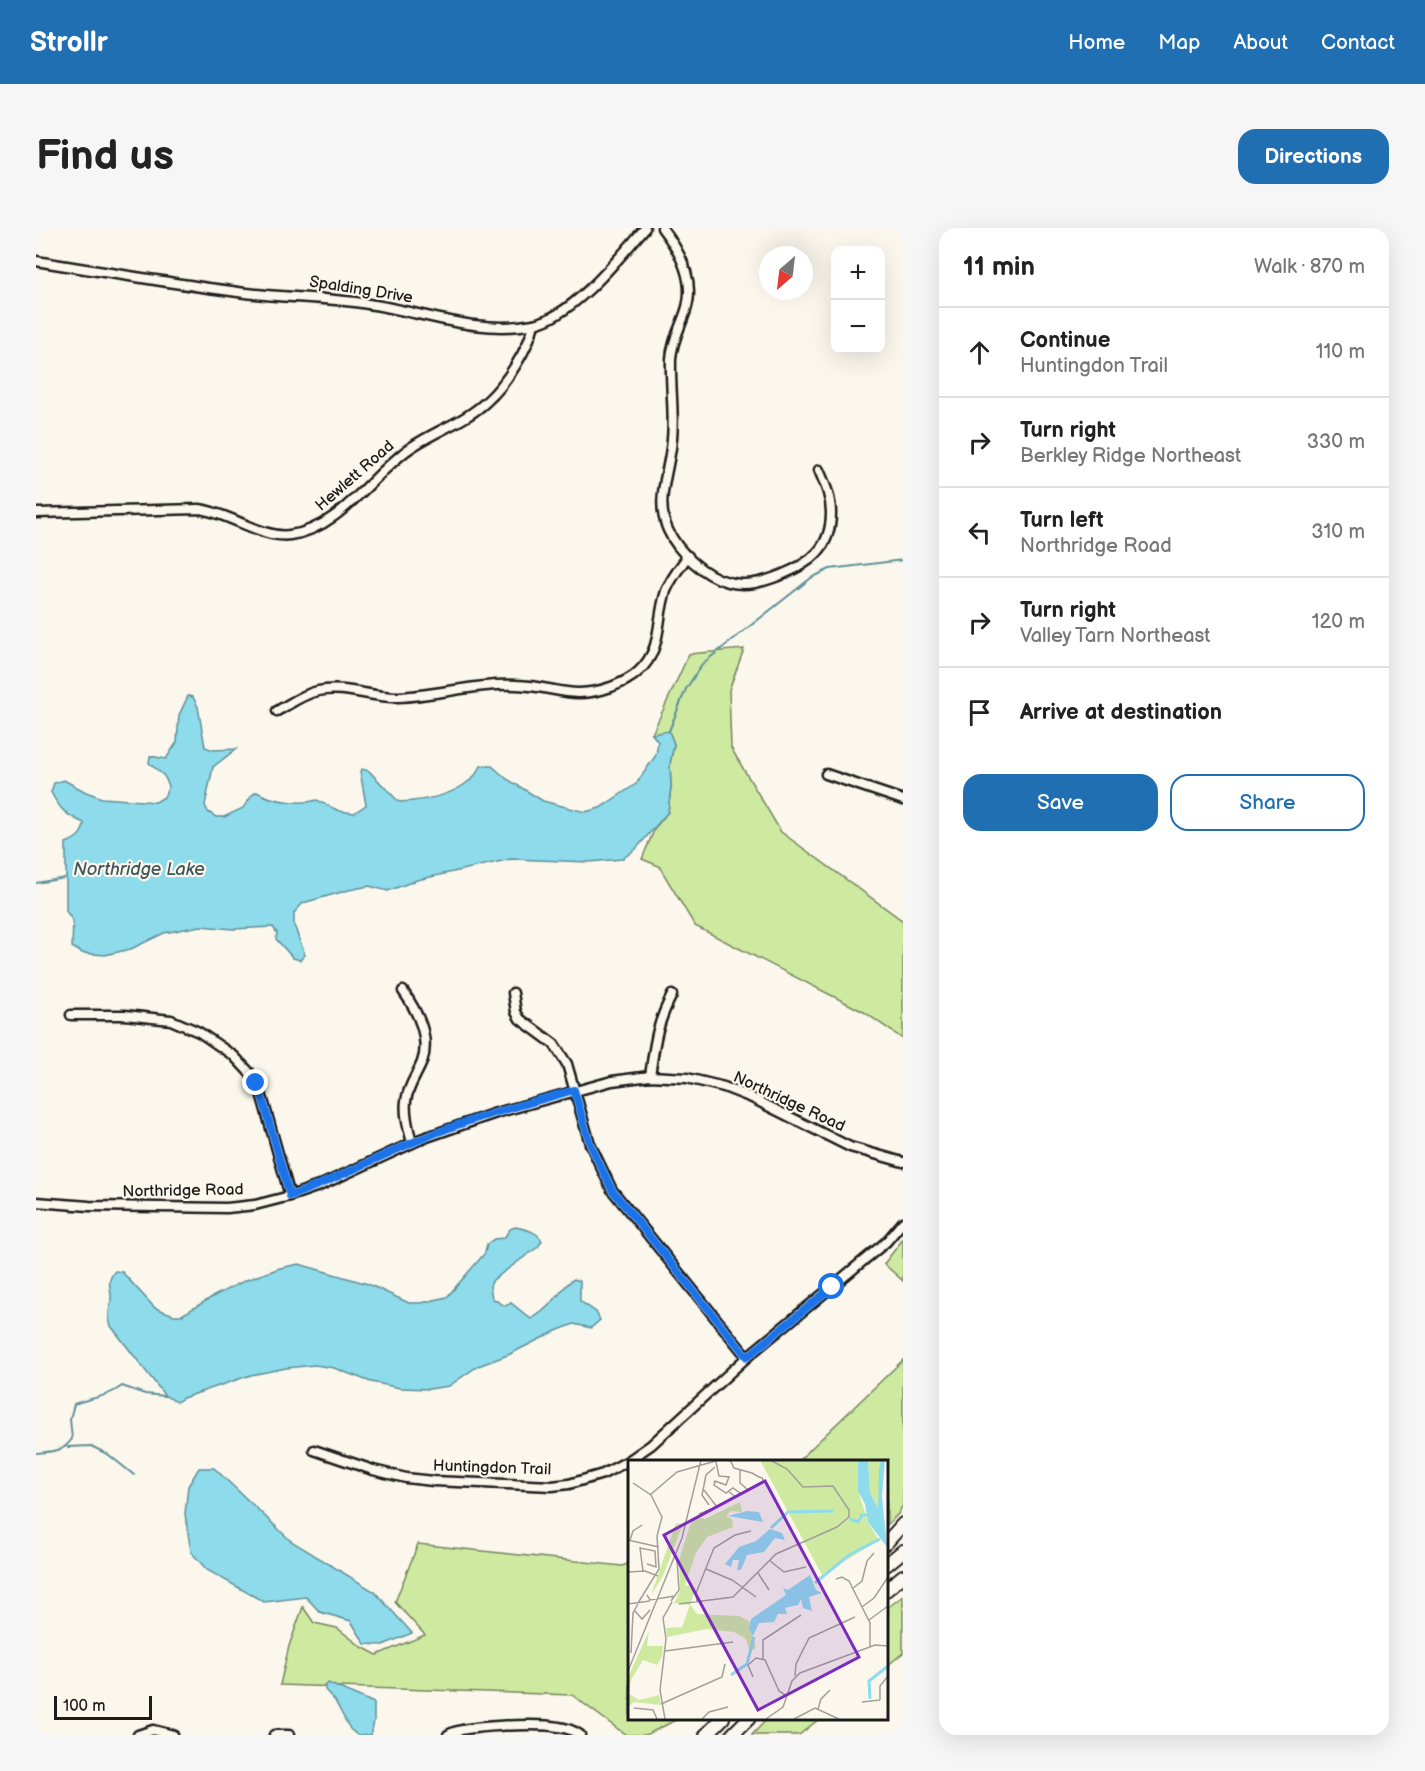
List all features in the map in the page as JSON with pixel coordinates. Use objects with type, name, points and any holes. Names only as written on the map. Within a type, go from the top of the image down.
[{"type":"highway","points":[[888,1541],[903,1524]]},
{"type":"highway","points":[[888,1563],[903,1551]]},
{"type":"highway","points":[[888,1588],[903,1576]]},
{"type":"highway","points":[[706,1735],[722,1720]]},
{"type":"highway","points":[[732,1735],[748,1720]]},
{"type":"street","name":"Spalding Drive","points":[[36,261],[240,292],[322,297],[371,304],[473,326],[534,324],[560,314],[571,306],[645,228]]},
{"type":"street","points":[[662,228],[679,252],[688,282],[687,306],[675,336],[672,354],[674,425],[662,502],[663,516],[668,530],[687,556],[715,577],[739,584],[764,581],[803,566],[822,548],[830,526],[830,502],[819,470]]},
{"type":"street","name":"Hewlett Road","points":[[36,513],[199,509],[220,513],[272,535],[287,536],[304,533],[333,518],[380,472],[407,450],[487,401],[500,387],[521,354],[532,334],[534,324]]},
{"type":"street","points":[[277,711],[306,695],[328,689],[398,697],[491,685],[519,685],[581,694],[596,692],[619,684],[638,672],[652,654],[659,638],[666,591],[687,556]]},
{"type":"street","points":[[826,774],[903,800]]},
{"type":"street","points":[[403,991],[418,1015],[425,1042],[422,1061],[406,1101],[406,1118],[412,1143]]},
{"type":"street","points":[[513,993],[516,1012],[520,1019],[548,1038],[567,1064],[590,1144],[612,1190],[747,1357]]},
{"type":"street","points":[[650,1076],[656,1031],[672,995]]},
{"type":"street","points":[[71,1015],[125,1015],[171,1020],[200,1032],[234,1056],[250,1073],[261,1093],[290,1196]]},
{"type":"street","name":"Northridge Road","points":[[36,1202],[89,1206],[226,1208],[255,1205],[320,1186],[412,1143],[496,1113],[574,1090],[612,1081],[650,1076],[687,1078],[724,1087],[752,1098],[850,1147],[903,1162]]},
{"type":"street","name":"Huntingdon Trail","points":[[314,1450],[373,1470],[406,1478],[532,1486],[569,1484],[603,1474],[643,1451],[747,1357],[886,1242],[903,1222]]},
{"type":"street","points":[[448,1735],[455,1731],[476,1728],[546,1725],[568,1729],[580,1735]]},
{"type":"street","points":[[138,1735],[153,1730],[173,1735]]},
{"type":"street","points":[[274,1735],[289,1735]]},
{"type":"green space","points":[[744,649],[729,690],[731,748],[781,832],[903,921],[903,1039],[864,1012],[695,926],[659,866],[642,859],[655,828],[668,812],[671,787],[670,764],[674,744],[669,732],[652,734],[689,654]]},
{"type":"green space","points":[[903,1239],[903,1281],[884,1264]]},
{"type":"green space","points":[[903,1360],[903,1505],[888,1524],[888,1460],[799,1460]]},
{"type":"green space","points":[[418,1544],[622,1566],[628,1564],[628,1720],[676,1720],[646,1735],[626,1735],[572,1695],[280,1685],[289,1646],[303,1607],[314,1623],[337,1628],[377,1655],[425,1635],[395,1602]]},
{"type":"green space","points":[[903,1596],[903,1653],[888,1665],[888,1607]]},
{"type":"green space","points":[[766,1720],[818,1720],[799,1735],[752,1735]]},
{"type":"water","name":"Northridge Lake","points":[[188,696],[193,697],[198,707],[205,747],[213,750],[236,749],[213,767],[205,805],[208,812],[216,817],[224,817],[243,808],[257,792],[270,798],[286,801],[317,800],[339,811],[354,813],[366,805],[360,771],[362,769],[369,771],[399,802],[426,799],[453,791],[473,778],[481,766],[492,766],[507,779],[543,801],[585,812],[600,808],[636,784],[656,755],[658,742],[652,734],[669,731],[674,744],[670,764],[671,786],[668,812],[636,849],[622,859],[589,862],[511,859],[417,880],[388,891],[369,886],[303,903],[294,913],[294,925],[305,955],[300,960],[293,958],[276,939],[277,933],[273,927],[233,929],[200,926],[164,933],[131,949],[105,955],[82,953],[72,947],[73,921],[66,911],[66,843],[78,836],[84,823],[68,814],[57,803],[51,792],[54,783],[64,780],[102,798],[156,802],[164,797],[169,786],[164,776],[149,763],[150,756],[166,759],[177,742],[179,715]]},
{"type":"water","points":[[515,1227],[534,1233],[542,1241],[538,1247],[493,1280],[490,1286],[492,1298],[505,1306],[511,1303],[531,1319],[546,1308],[574,1279],[580,1281],[580,1301],[596,1312],[600,1320],[591,1328],[574,1324],[556,1331],[508,1355],[478,1366],[449,1386],[429,1389],[400,1388],[371,1382],[334,1368],[315,1365],[251,1375],[177,1402],[165,1396],[110,1322],[110,1282],[115,1271],[122,1272],[155,1308],[174,1315],[182,1315],[246,1280],[299,1264],[368,1284],[409,1303],[421,1303],[447,1297],[485,1253],[487,1244],[494,1239],[504,1238],[510,1229]]},
{"type":"water","points":[[199,1468],[214,1468],[291,1541],[375,1592],[412,1633],[383,1645],[365,1644],[351,1621],[320,1612],[306,1597],[264,1602],[207,1570],[191,1552],[185,1514],[188,1486]]},
{"type":"water","points":[[328,1683],[374,1703],[371,1735],[357,1735],[350,1729],[335,1701],[325,1690],[325,1685]]},
{"type":"waterway","points":[[669,731],[686,689],[702,664],[811,578],[830,569],[903,560]]},
{"type":"waterway","points":[[36,883],[65,878]]},
{"type":"waterway","points":[[36,1453],[60,1449],[72,1439],[70,1419],[74,1404],[105,1395],[122,1386],[145,1394],[165,1396]]},
{"type":"waterway","points":[[68,1447],[91,1446],[109,1455],[134,1475]]},
{"type":"route","points":[[256,1083],[261,1093],[290,1196],[320,1186],[421,1139],[496,1113],[574,1090],[590,1144],[612,1190],[747,1357],[832,1287]]}]
